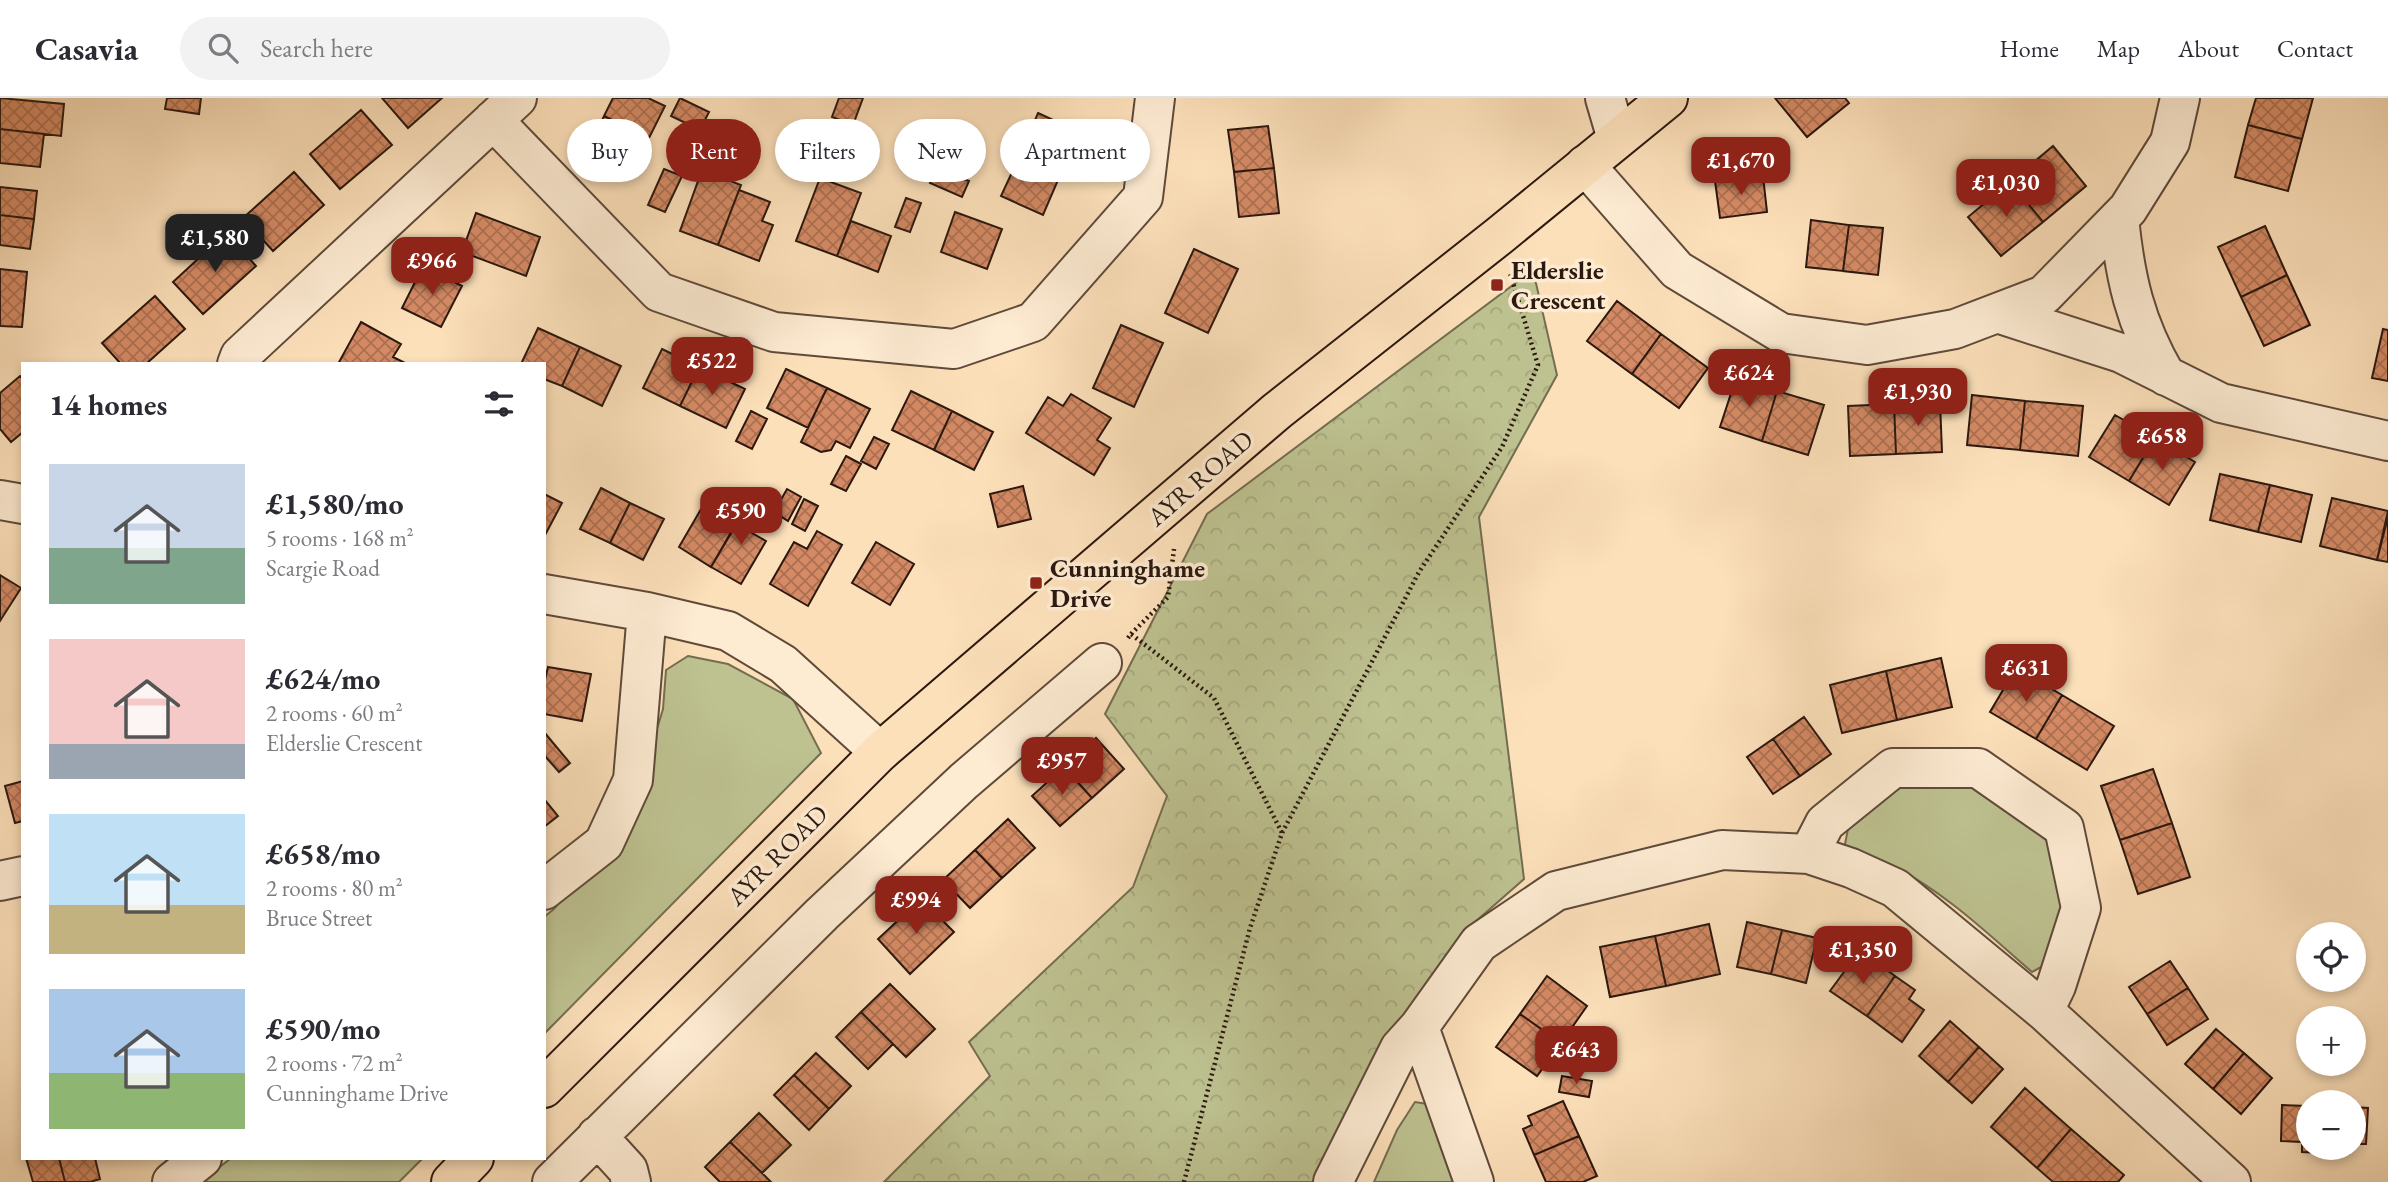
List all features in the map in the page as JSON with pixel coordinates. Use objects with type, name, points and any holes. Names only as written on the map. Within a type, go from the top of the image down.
[{"type":"main road","name":"AYR ROAD","points":[[546,1086],[880,752],[1277,411],[1499,236],[1668,98]]},
{"type":"main road","points":[[451,1182],[472,1160]]},
{"type":"street","points":[[238,362],[240,356],[505,109],[659,292],[774,332],[954,349],[1033,322],[1143,197],[1155,98]]},
{"type":"street","points":[[1605,98],[1617,139]]},
{"type":"street","points":[[1585,165],[1677,270],[1782,333],[1867,345],[1955,329],[2044,295],[2128,209],[2170,142],[2180,98]]},
{"type":"street","points":[[2119,218],[2129,293],[2150,349],[2166,376]]},
{"type":"street","points":[[1997,313],[2121,353],[2221,403],[2388,440]]},
{"type":"street","points":[[0,500],[21,504]]},
{"type":"street","points":[[546,594],[647,612],[728,631],[783,664],[880,752]]},
{"type":"street","points":[[546,888],[604,843],[633,780],[647,612]]},
{"type":"street","points":[[552,1182],[822,914],[964,781],[1102,663]]},
{"type":"street","points":[[1809,854],[1825,823],[1893,768],[1978,768],[2064,828],[2081,908],[2056,986],[2044,1011]]},
{"type":"street","points":[[1333,1182],[1400,1048],[1419,1027],[1479,943],[1556,891],[1722,850],[1809,854],[1895,888],[2044,1011],[2231,1182]]},
{"type":"street","points":[[0,881],[21,876]]},
{"type":"street","points":[[1419,1027],[1474,1182]]},
{"type":"street","points":[[597,1136],[628,1170],[631,1182]]},
{"type":"street","points":[[172,1182],[200,1160]]},
{"type":"path","points":[[1184,1182],[1250,929],[1282,833],[1419,572],[1502,447],[1538,365],[1499,236]]},
{"type":"path","points":[[1102,663],[1168,597],[1182,494]]},
{"type":"path","points":[[1131,634],[1214,698],[1282,833]]},
{"type":"green space","points":[[1533,270],[1557,375],[1479,517],[1524,879],[1466,930],[1316,1182],[884,1182],[990,1076],[969,1042],[1133,887],[1167,796],[1105,714],[1207,514]]},
{"type":"green space","points":[[688,656],[728,664],[793,699],[821,753],[546,1032],[546,915],[630,818],[663,709],[666,670]]},
{"type":"green space","points":[[1920,782],[1963,783],[2017,810],[2046,840],[2054,853],[2064,899],[2052,961],[2032,972],[1966,915],[1931,889],[1888,863],[1847,848],[1845,844],[1848,829],[1893,788]]},
{"type":"green space","points":[[1415,1102],[1427,1104],[1464,1182],[1374,1182],[1397,1130]]},
{"type":"green space","points":[[229,1160],[421,1160],[399,1182],[200,1182]]},
{"type":"building","points":[[0,98],[64,104],[61,136],[0,129]]},
{"type":"building","points":[[167,98],[201,98],[199,114],[165,109]]},
{"type":"building","points":[[382,98],[442,98],[408,128]]},
{"type":"building","points":[[613,98],[648,98],[665,106],[652,132],[652,119],[610,119],[604,116]]},
{"type":"building","points":[[680,98],[709,112],[706,119],[677,119],[671,116]]},
{"type":"building","points":[[839,98],[863,98],[855,119],[832,117]]},
{"type":"building","points":[[1775,98],[1845,98],[1849,103],[1807,137]]},
{"type":"building","points":[[2256,98],[2313,98],[2302,139],[2248,125]]},
{"type":"building","points":[[361,110],[392,145],[340,189],[310,154]]},
{"type":"building","points":[[1038,113],[1051,119],[1035,119]]},
{"type":"building","points":[[2248,125],[2302,139],[2288,191],[2235,177]]},
{"type":"building","points":[[1268,126],[1274,168],[1234,172],[1228,130]]},
{"type":"building","points":[[0,129],[44,134],[40,167],[0,163]]},
{"type":"building","points":[[1759,143],[1763,176],[1715,181],[1712,149]]},
{"type":"building","points":[[2053,146],[2086,186],[2043,222],[2010,182]]},
{"type":"building","points":[[1274,168],[1279,213],[1239,217],[1234,172]]},
{"type":"building","points":[[664,169],[666,170],[666,182],[679,182],[665,212],[648,205]]},
{"type":"building","points":[[294,172],[324,205],[273,251],[243,218]]},
{"type":"building","points":[[1763,176],[1767,212],[1720,218],[1715,181]]},
{"type":"building","points":[[698,182],[733,182],[741,185],[718,245],[680,231]]},
{"type":"building","points":[[818,182],[831,182],[861,193],[837,256],[796,241]]},
{"type":"building","points":[[930,182],[969,182],[962,197]]},
{"type":"building","points":[[1007,182],[1057,182],[1043,215],[1001,196]]},
{"type":"building","points":[[2010,182],[2043,222],[2001,256],[1968,217]]},
{"type":"building","points":[[0,187],[37,191],[34,219],[0,215]]},
{"type":"building","points":[[739,190],[770,202],[762,221],[773,225],[759,261],[718,245]]},
{"type":"building","points":[[906,198],[921,203],[910,232],[895,227]]},
{"type":"building","points":[[955,212],[1002,229],[987,269],[941,252]]},
{"type":"building","points":[[476,213],[540,237],[526,276],[462,252]]},
{"type":"building","points":[[0,215],[34,219],[30,249],[0,245]]},
{"type":"building","points":[[1811,220],[1849,225],[1843,271],[1806,267]]},
{"type":"building","points":[[851,221],[891,236],[878,272],[837,256]]},
{"type":"building","points":[[1849,225],[1883,228],[1878,275],[1843,271]]},
{"type":"building","points":[[2265,226],[2287,275],[2241,297],[2218,247]]},
{"type":"building","points":[[226,233],[256,266],[203,314],[173,282]]},
{"type":"building","points":[[1194,249],[1238,269],[1208,333],[1165,313]]},
{"type":"building","points":[[423,266],[462,286],[441,327],[402,308]]},
{"type":"building","points":[[0,269],[27,272],[22,327],[0,326]]},
{"type":"building","points":[[2287,275],[2310,325],[2264,346],[2241,297]]},
{"type":"building","points":[[155,296],[185,329],[148,362],[119,362],[102,343]]},
{"type":"building","points":[[1617,301],[1661,334],[1632,374],[1587,341]]},
{"type":"building","points":[[361,322],[401,344],[393,357],[403,362],[339,362]]},
{"type":"building","points":[[1121,325],[1163,343],[1134,407],[1093,388]]},
{"type":"building","points":[[538,328],[580,347],[562,386],[546,380],[546,362],[522,362]]},
{"type":"building","points":[[2383,329],[2388,330],[2388,381],[2372,378]]},
{"type":"building","points":[[1661,334],[1708,368],[1679,408],[1632,374]]},
{"type":"building","points":[[580,347],[621,366],[602,406],[562,386]]},
{"type":"building","points":[[662,349],[699,367],[680,406],[643,388]]},
{"type":"building","points":[[699,367],[745,389],[726,428],[680,406]]},
{"type":"building","points":[[786,369],[827,388],[808,428],[767,408]]},
{"type":"building","points":[[21,377],[21,434],[11,442],[0,429],[0,393]]},
{"type":"building","points":[[1736,378],[1777,391],[1762,441],[1720,427]]},
{"type":"building","points":[[827,388],[870,409],[850,448],[836,441],[831,450],[821,452],[801,442]]},
{"type":"building","points":[[911,391],[952,411],[934,450],[892,430]]},
{"type":"building","points":[[1777,391],[1824,405],[1808,455],[1762,441]]},
{"type":"building","points":[[1071,394],[1111,418],[1097,440],[1110,448],[1094,475],[1026,433],[1048,397],[1063,406]]},
{"type":"building","points":[[1972,395],[2025,401],[2020,450],[1967,445]]},
{"type":"building","points":[[2025,401],[2083,406],[2078,456],[2020,450]]},
{"type":"building","points":[[1940,402],[1942,452],[1896,454],[1894,404]]},
{"type":"building","points":[[1894,404],[1896,454],[1850,456],[1848,406]]},
{"type":"building","points":[[751,411],[767,419],[752,449],[736,441]]},
{"type":"building","points":[[952,411],[993,432],[974,470],[934,450]]},
{"type":"building","points":[[2115,415],[2155,438],[2129,481],[2089,457]]},
{"type":"building","points":[[874,437],[889,444],[876,469],[861,461]]},
{"type":"building","points":[[2155,438],[2195,462],[2169,505],[2129,481]]},
{"type":"building","points":[[846,456],[861,464],[846,491],[831,484]]},
{"type":"building","points":[[2220,474],[2270,485],[2258,532],[2210,520]]},
{"type":"building","points":[[2270,485],[2312,495],[2301,542],[2258,532]]},
{"type":"building","points":[[1023,486],[1031,519],[998,527],[990,494]]},
{"type":"building","points":[[601,488],[630,503],[610,543],[580,529]]},
{"type":"building","points":[[787,489],[801,497],[788,521],[774,512]]},
{"type":"building","points":[[546,495],[562,503],[546,533]]},
{"type":"building","points":[[2332,498],[2388,511],[2377,560],[2320,546]]},
{"type":"building","points":[[804,499],[818,506],[805,531],[792,524]]},
{"type":"building","points":[[630,503],[664,519],[643,560],[610,543]]},
{"type":"building","points":[[748,503],[764,512],[752,533],[766,541],[741,584],[711,567]]},
{"type":"building","points":[[704,504],[737,523],[711,567],[679,547]]},
{"type":"building","points":[[2388,517],[2388,562],[2377,560]]},
{"type":"building","points":[[817,531],[842,545],[808,606],[770,584],[794,542],[807,549]]},
{"type":"building","points":[[876,542],[914,564],[890,605],[852,583]]},
{"type":"building","points":[[0,575],[21,588],[0,621]]},
{"type":"building","points":[[1941,658],[1952,707],[1897,720],[1886,671]]},
{"type":"building","points":[[548,667],[591,674],[582,721],[546,714]]},
{"type":"building","points":[[2016,668],[2062,695],[2036,739],[1990,712]]},
{"type":"building","points":[[1886,671],[1897,720],[1842,733],[1830,685]]},
{"type":"building","points":[[2062,695],[2114,726],[2087,770],[2036,739]]},
{"type":"building","points":[[1804,717],[1831,754],[1800,776],[1773,739]]},
{"type":"building","points":[[546,734],[570,763],[559,772],[546,757]]},
{"type":"building","points":[[1096,738],[1124,769],[1092,798],[1064,767]]},
{"type":"building","points":[[1773,739],[1800,776],[1773,794],[1747,757]]},
{"type":"building","points":[[1064,767],[1092,798],[1060,826],[1032,796]]},
{"type":"building","points":[[2153,769],[2172,823],[2120,840],[2101,786]]},
{"type":"building","points":[[21,782],[21,822],[15,823],[5,786]]},
{"type":"building","points":[[546,801],[558,816],[546,825]]},
{"type":"building","points":[[1008,819],[1035,848],[1002,878],[975,850]]},
{"type":"building","points":[[2172,823],[2190,877],[2138,894],[2120,840]]},
{"type":"building","points":[[975,850],[1002,878],[970,908],[943,880]]},
{"type":"building","points":[[921,899],[954,932],[910,974],[878,939]]},
{"type":"building","points":[[1747,922],[1782,930],[1771,974],[1737,967]]},
{"type":"building","points":[[1709,924],[1720,974],[1666,986],[1655,936]]},
{"type":"building","points":[[1782,930],[1817,938],[1806,983],[1771,974]]},
{"type":"building","points":[[1655,936],[1666,986],[1610,997],[1600,947]]},
{"type":"building","points":[[1852,961],[1870,973],[1877,963],[1895,976],[1867,1016],[1830,991]]},
{"type":"building","points":[[2170,961],[2188,988],[2147,1014],[2129,987]]},
{"type":"building","points":[[1547,976],[1587,1006],[1561,1043],[1520,1014]]},
{"type":"building","points":[[1895,976],[1915,990],[1909,999],[1924,1010],[1902,1042],[1867,1016]]},
{"type":"building","points":[[890,984],[935,1029],[906,1057],[861,1012]]},
{"type":"building","points":[[2188,988],[2208,1019],[2167,1045],[2147,1014]]},
{"type":"building","points":[[861,1012],[893,1044],[868,1069],[836,1037]]},
{"type":"building","points":[[1520,1014],[1561,1043],[1537,1076],[1496,1047]]},
{"type":"building","points":[[1950,1021],[1979,1047],[1948,1082],[1919,1056]]},
{"type":"building","points":[[2216,1029],[2244,1053],[2213,1089],[2185,1064]]},
{"type":"building","points":[[1979,1047],[2003,1069],[1972,1103],[1948,1082]]},
{"type":"building","points":[[816,1053],[851,1086],[829,1109],[794,1075]]},
{"type":"building","points":[[2244,1053],[2272,1078],[2241,1114],[2213,1089]]},
{"type":"building","points":[[794,1075],[829,1109],[809,1130],[774,1095]]},
{"type":"building","points":[[1562,1076],[1592,1081],[1589,1097],[1559,1092]]},
{"type":"building","points":[[2025,1088],[2071,1129],[2037,1168],[1991,1127]]},
{"type":"building","points":[[1563,1101],[1579,1136],[1534,1155],[1523,1129],[1532,1125],[1528,1116]]},
{"type":"building","points":[[2282,1105],[2296,1106],[2296,1142],[2281,1141]]},
{"type":"building","points":[[2366,1108],[2368,1108],[2366,1144]]},
{"type":"building","points":[[759,1113],[791,1145],[762,1173],[730,1142]]},
{"type":"building","points":[[2071,1129],[2124,1175],[2118,1182],[2053,1182],[2037,1168]]},
{"type":"building","points":[[1579,1136],[1597,1176],[1583,1182],[1546,1182],[1534,1155]]},
{"type":"building","points":[[730,1142],[771,1182],[720,1182],[705,1167]]},
{"type":"building","points":[[27,1160],[60,1160],[65,1182],[33,1182]]},
{"type":"building","points":[[60,1160],[95,1160],[100,1179],[90,1182],[65,1182]]},
{"type":"place","name":"Elderslie Crescent","points":[[1497,285]]},
{"type":"place","name":"Cunninghame Drive","points":[[1036,583]]}]
